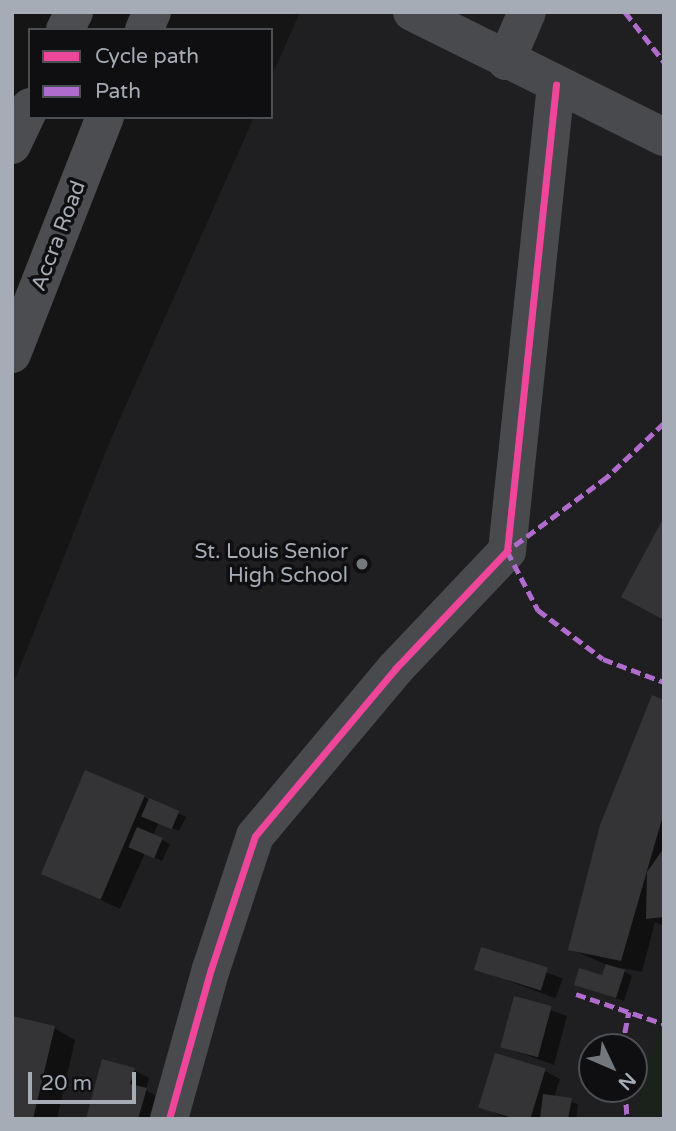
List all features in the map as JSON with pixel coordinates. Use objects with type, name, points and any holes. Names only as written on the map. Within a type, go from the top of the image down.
[{"type":"highway","points":[[66,28],[74,12]]},
{"type":"highway","points":[[145,28],[152,12]]},
{"type":"highway","points":[[12,145],[28,111]]},
{"type":"highway","name":"Accra Road","points":[[12,354],[104,119]]},
{"type":"street","points":[[412,12],[506,61],[664,137]]},
{"type":"street","points":[[506,61],[527,12]]},
{"type":"street","points":[[169,1119],[211,969],[255,836],[394,669],[507,551],[556,85]]},
{"type":"shaded area","name":"St. Louis Senior High School","points":[[300,12],[664,12],[664,1119],[12,1119],[12,687],[110,441],[253,119],[273,119],[273,73]]},
{"type":"shaded area","points":[[664,1009],[664,1119],[636,1119],[639,1103],[648,1103],[648,1064]]},
{"type":"building","points":[[664,517],[664,620],[621,597]]},
{"type":"building","points":[[652,695],[664,700],[664,812],[621,961],[568,950],[600,825]]},
{"type":"building","points":[[85,770],[145,795],[101,899],[41,874]]},
{"type":"building","points":[[149,798],[179,811],[172,829],[141,816]]},
{"type":"building","points":[[137,827],[163,838],[154,858],[128,847]]},
{"type":"building","points":[[664,848],[664,917],[646,919],[647,872]]},
{"type":"building","points":[[481,947],[548,967],[541,990],[474,970]]},
{"type":"building","points":[[606,964],[625,970],[616,998],[574,985],[579,968],[602,975]]},
{"type":"building","points":[[514,996],[552,1006],[538,1057],[500,1047]]},
{"type":"building","points":[[12,1016],[55,1026],[33,1119],[12,1119]]},
{"type":"building","points":[[495,1053],[546,1068],[530,1119],[516,1119],[478,1108]]},
{"type":"building","points":[[102,1059],[135,1068],[130,1084],[147,1088],[138,1119],[86,1119]]},
{"type":"building","points":[[543,1094],[572,1098],[568,1119],[540,1119]]},
{"type":"marked path","points":[[625,12],[664,62]]},
{"type":"marked path","points":[[664,423],[607,477],[507,551],[538,610],[603,659],[664,682]]},
{"type":"marked path","points":[[576,994],[664,1024]]},
{"type":"marked path","points":[[625,1033],[629,1012]]},
{"type":"marked path","points":[[626,1103],[627,1119]]},
{"type":"cycle path","points":[[169,1119],[211,969],[255,836],[395,669],[507,551],[556,85]]},
{"type":"place","name":"St. Louis Senior High School","points":[[362,564]]}]
